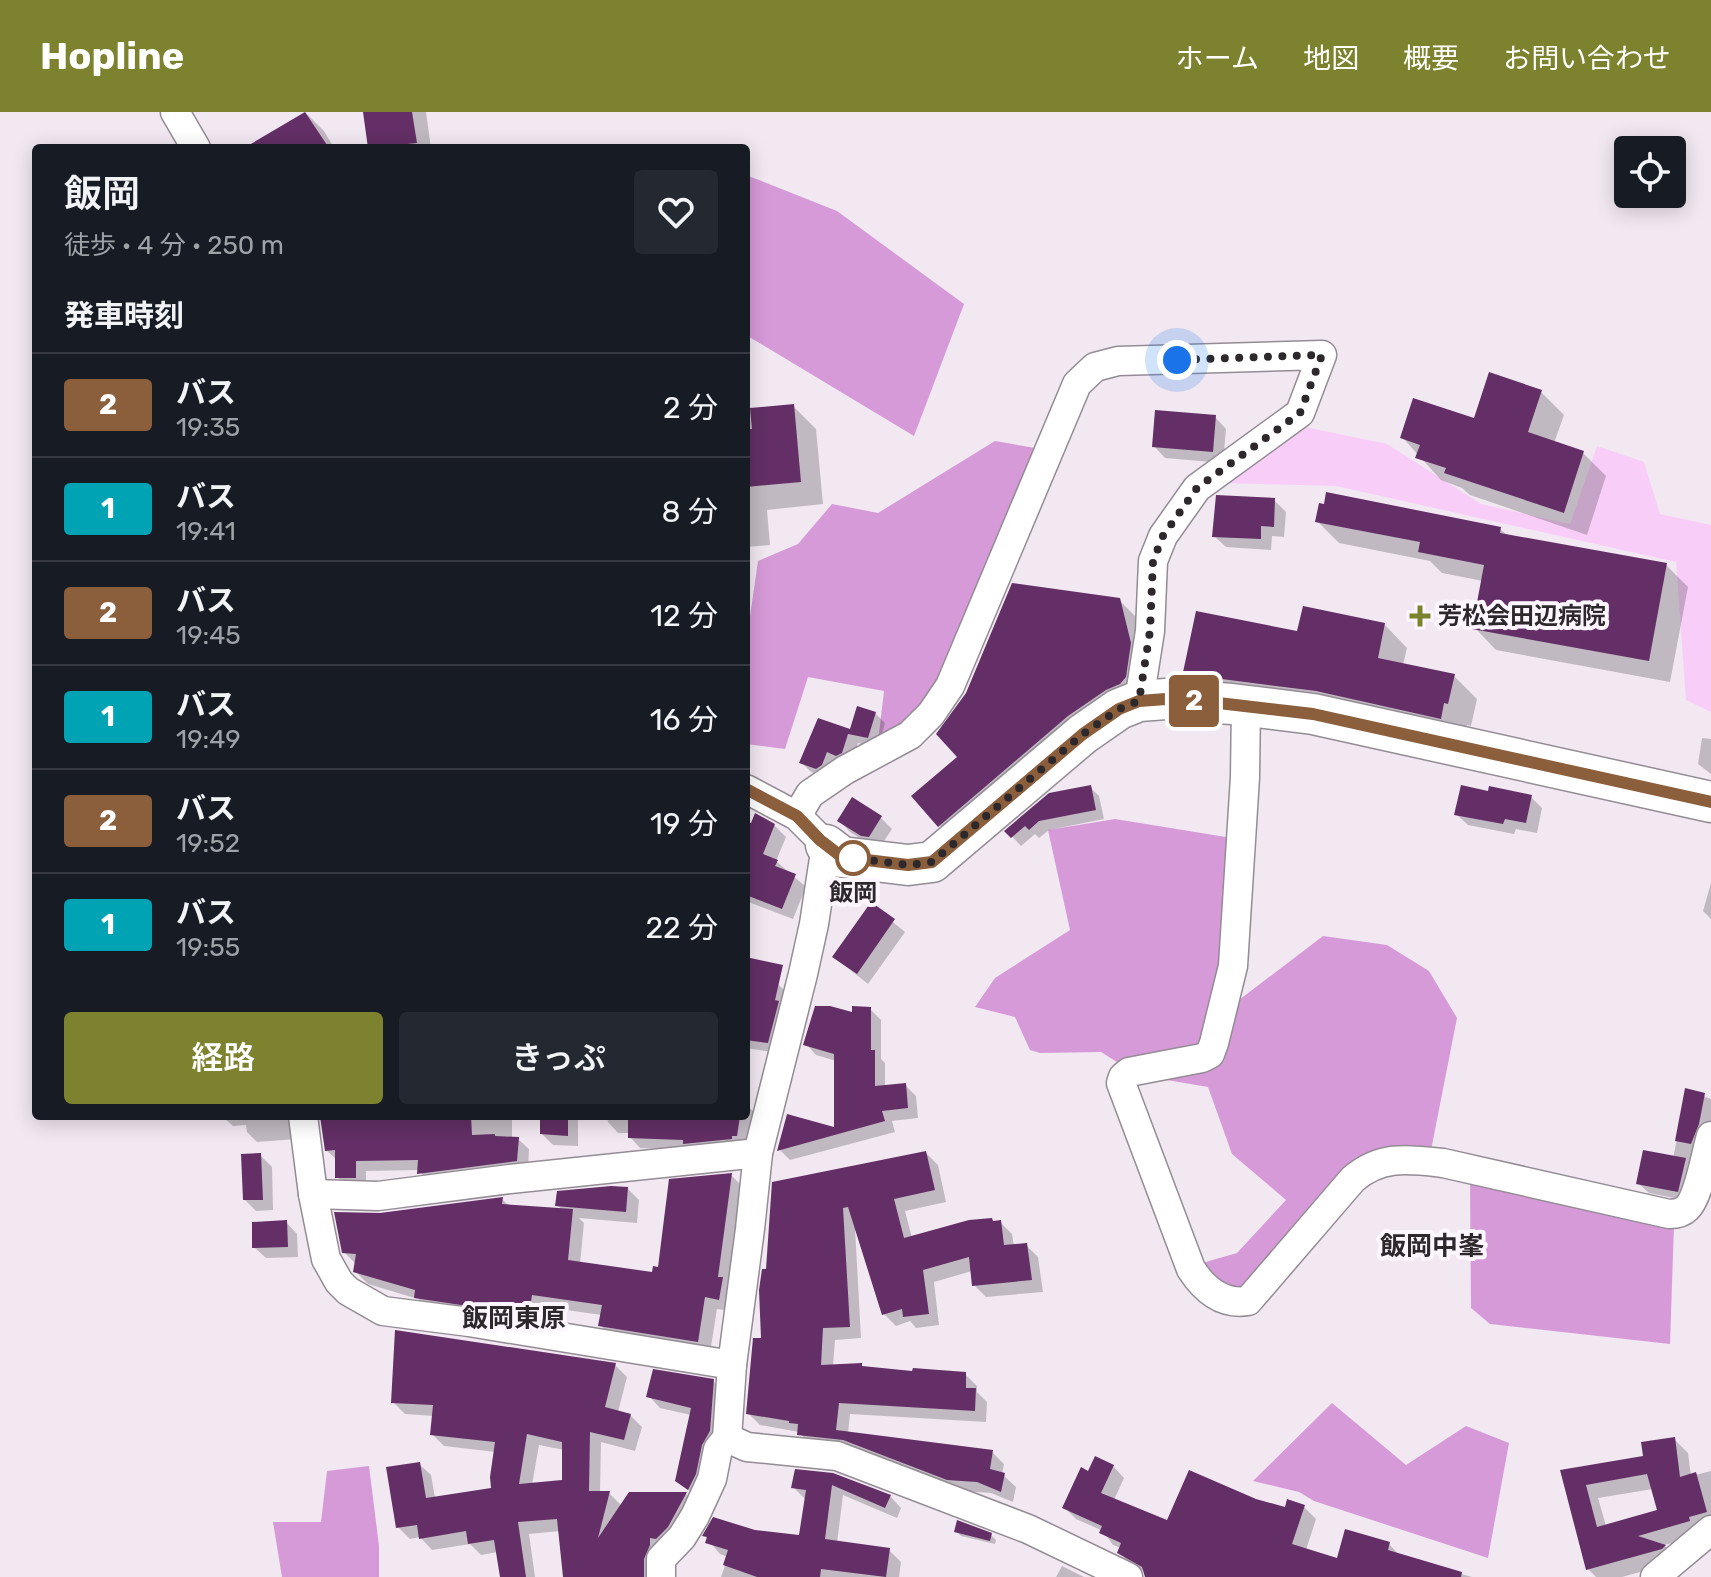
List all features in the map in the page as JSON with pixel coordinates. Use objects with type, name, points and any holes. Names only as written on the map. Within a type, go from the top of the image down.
[{"type":"street","points":[[175,112],[194,144]]},
{"type":"street","points":[[797,816],[810,794],[845,770],[910,735],[944,696],[1002,567],[1077,384],[1095,367],[1118,361],[1322,355],[1300,413],[1197,488],[1163,536],[1153,561],[1150,631],[1139,701]]},
{"type":"street","points":[[750,791],[797,816],[842,857],[908,865],[932,862],[1083,734],[1119,709],[1139,701],[1166,699],[1313,714],[1711,802]]},
{"type":"street","points":[[1246,705],[1245,777],[1233,966],[1214,1043],[1210,1054],[1202,1058],[1129,1072],[1121,1083],[1191,1269],[1199,1282],[1219,1298],[1230,1302],[1248,1301],[1353,1179],[1363,1170],[1386,1160],[1443,1163],[1677,1214],[1692,1201],[1711,1136]]},
{"type":"street","points":[[661,1577],[661,1559],[682,1537],[695,1516],[712,1479],[718,1449],[727,1438],[732,1365],[758,1153],[806,962],[826,845]]},
{"type":"street","points":[[304,1120],[313,1194],[326,1259],[331,1271],[348,1291],[383,1311],[732,1365]]},
{"type":"street","points":[[313,1194],[378,1196],[758,1153]]},
{"type":"street","points":[[727,1438],[747,1447],[837,1456],[1028,1529],[1128,1577]]},
{"type":"street","points":[[1655,1577],[1706,1540]]},
{"type":"shaded area","points":[[750,177],[837,211],[964,304],[914,436],[750,337]]},
{"type":"shaded area","points":[[1296,425],[1387,444],[1481,504],[1570,524],[1597,446],[1644,462],[1660,514],[1711,525],[1711,712],[1686,700],[1676,562],[1336,486],[1218,483]]},
{"type":"shaded area","points":[[995,441],[1041,449],[981,593],[926,705],[878,742],[884,691],[808,677],[785,749],[750,745],[750,616],[758,561],[798,544],[832,504],[878,513]]},
{"type":"shaded area","points":[[1115,819],[1232,838],[1226,953],[1199,1049],[1120,1064],[1101,1052],[1040,1053],[1030,1050],[1015,1017],[975,1007],[995,978],[1070,930],[1048,830]]},
{"type":"shaded area","points":[[1323,936],[1387,945],[1429,971],[1457,1018],[1431,1150],[1369,1155],[1242,1289],[1222,1287],[1195,1265],[1237,1253],[1286,1200],[1232,1154],[1208,1087],[1161,1079],[1217,1067],[1224,1061],[1239,1000]]},
{"type":"shaded area","points":[[1470,1181],[1674,1225],[1670,1344],[1490,1324],[1471,1308]]},
{"type":"shaded area","points":[[1332,1403],[1406,1465],[1466,1426],[1509,1443],[1488,1558],[1314,1501],[1299,1492],[1253,1481]]},
{"type":"shaded area","points":[[369,1466],[379,1546],[379,1577],[282,1577],[273,1522],[321,1522],[327,1471]]},
{"type":"building","points":[[305,112],[326,144],[251,144]]},
{"type":"building","points":[[363,112],[412,112],[417,143],[367,144]]},
{"type":"building","points":[[1489,372],[1542,390],[1528,432],[1584,451],[1564,513],[1444,473],[1446,468],[1415,458],[1420,445],[1400,438],[1413,398],[1474,418]]},
{"type":"building","points":[[794,404],[801,482],[750,487],[750,408]]},
{"type":"building","points":[[1155,410],[1216,415],[1213,452],[1152,447]]},
{"type":"building","points":[[1326,492],[1501,527],[1500,533],[1667,563],[1649,661],[1472,629],[1484,565],[1418,552],[1420,542],[1315,522],[1319,503],[1324,504]]},
{"type":"building","points":[[1216,495],[1275,498],[1274,527],[1261,526],[1261,539],[1212,537]]},
{"type":"building","points":[[1012,583],[1120,598],[1131,643],[1126,677],[1120,684],[1068,716],[938,827],[911,796],[957,757],[936,734],[966,693]]},
{"type":"building","points":[[1303,606],[1385,623],[1378,658],[1455,674],[1441,719],[1316,691],[1206,677],[1182,677],[1196,611],[1297,631]]},
{"type":"building","points":[[857,706],[876,712],[868,738],[848,734],[842,753],[836,756],[827,752],[822,765],[816,769],[799,763],[818,718],[850,729]]},
{"type":"building","points":[[1091,785],[1096,810],[1039,821],[1029,830],[1025,826],[1011,838],[1004,831],[1049,793]]},
{"type":"building","points":[[1461,785],[1488,791],[1489,786],[1532,795],[1526,823],[1505,819],[1503,824],[1454,815]]},
{"type":"building","points":[[852,797],[882,816],[869,837],[861,836],[837,821]]},
{"type":"building","points":[[755,813],[775,824],[763,854],[778,860],[775,866],[796,874],[782,909],[750,897],[751,823]]},
{"type":"building","points":[[871,902],[895,919],[857,974],[832,957]]},
{"type":"building","points":[[750,958],[783,965],[775,1000],[779,1001],[768,1043],[750,1041]]},
{"type":"building","points":[[815,1006],[830,1006],[852,1012],[852,1006],[871,1007],[875,1086],[906,1083],[908,1108],[882,1111],[885,1121],[777,1151],[787,1114],[834,1127],[834,1054],[803,1045]]},
{"type":"building","points":[[1685,1088],[1705,1093],[1699,1124],[1691,1144],[1675,1141]]},
{"type":"building","points":[[321,1120],[471,1120],[472,1135],[519,1137],[517,1161],[417,1174],[418,1160],[356,1161],[356,1178],[335,1178],[335,1150],[325,1151]]},
{"type":"building","points":[[540,1120],[568,1120],[568,1136],[540,1134]]},
{"type":"building","points":[[628,1120],[739,1120],[737,1136],[732,1136],[732,1139],[683,1144],[683,1140],[628,1138]]},
{"type":"building","points":[[1643,1150],[1686,1158],[1678,1192],[1636,1184]]},
{"type":"building","points":[[926,1151],[935,1190],[894,1199],[904,1238],[969,1220],[1001,1220],[1004,1245],[1027,1243],[1032,1280],[972,1286],[969,1257],[923,1270],[929,1314],[903,1317],[902,1309],[882,1315],[848,1207],[843,1208],[850,1327],[823,1328],[821,1365],[862,1363],[862,1366],[912,1371],[913,1368],[966,1372],[966,1388],[976,1388],[975,1411],[839,1403],[836,1430],[993,1450],[990,1469],[1005,1473],[1001,1492],[977,1482],[947,1480],[843,1440],[797,1435],[798,1424],[789,1421],[746,1414],[753,1338],[761,1338],[759,1290],[762,1269],[766,1269],[772,1182]]},
{"type":"building","points":[[261,1153],[263,1200],[243,1200],[241,1154]]},
{"type":"building","points":[[732,1173],[718,1277],[723,1277],[719,1300],[705,1297],[698,1342],[598,1326],[602,1305],[532,1295],[529,1315],[414,1298],[415,1290],[353,1272],[356,1254],[342,1253],[334,1212],[380,1213],[503,1197],[502,1204],[573,1209],[568,1260],[652,1272],[653,1266],[658,1267],[669,1179]]},
{"type":"building","points":[[628,1187],[626,1212],[555,1206],[557,1191]]},
{"type":"building","points":[[287,1220],[288,1247],[252,1248],[252,1222]]},
{"type":"building","points":[[395,1330],[616,1363],[605,1407],[631,1414],[624,1440],[590,1432],[589,1491],[610,1491],[598,1538],[629,1492],[687,1492],[668,1527],[656,1539],[650,1538],[644,1559],[644,1577],[563,1577],[557,1519],[518,1522],[526,1577],[500,1577],[494,1540],[468,1544],[466,1531],[419,1539],[417,1525],[396,1528],[386,1467],[420,1462],[426,1498],[491,1488],[495,1442],[430,1435],[433,1405],[391,1403]],"holes":[[[527,1434],[562,1442],[562,1480],[519,1484]]]},
{"type":"building","points":[[653,1369],[714,1379],[710,1431],[702,1445],[696,1474],[688,1490],[675,1481],[691,1408],[646,1397]]},
{"type":"building","points":[[1675,1437],[1680,1477],[1696,1472],[1707,1512],[1689,1517],[1690,1521],[1638,1536],[1666,1545],[1662,1549],[1586,1570],[1560,1470],[1643,1456],[1641,1442]],"holes":[[[1647,1474],[1657,1510],[1597,1527],[1586,1485]]]},
{"type":"building","points":[[1095,1456],[1114,1465],[1101,1493],[1167,1520],[1189,1470],[1256,1499],[1285,1507],[1287,1499],[1305,1505],[1292,1544],[1337,1558],[1345,1529],[1390,1542],[1388,1550],[1462,1572],[1461,1577],[1145,1577],[1142,1567],[1117,1553],[1121,1543],[1099,1533],[1102,1526],[1062,1508],[1081,1467],[1088,1471]]},
{"type":"building","points":[[795,1469],[833,1473],[891,1495],[885,1508],[832,1485],[825,1539],[890,1548],[886,1577],[821,1569],[820,1577],[757,1577],[723,1565],[728,1550],[705,1543],[707,1537],[702,1536],[713,1517],[755,1530],[799,1535],[806,1490],[791,1488]]},
{"type":"building","points":[[957,1520],[992,1533],[990,1541],[954,1532]]},
{"type":"bus line","name":"2","points":[[750,791],[797,816],[842,857],[908,865],[932,862],[1083,734],[1119,709],[1139,701],[1166,699],[1313,714],[1711,802]]},
{"type":"place","name":"芳松会田辺病院","points":[[1420,616]]},
{"type":"place","name":"飯岡","points":[[853,858]]},
{"type":"district","name":"飯岡中峯","points":[[1432,1246]]},
{"type":"district","name":"飯岡東原","points":[[514,1318]]},
{"type":"route","points":[[853,858],[842,857],[908,865],[932,862],[1083,734],[1119,709],[1139,701],[1150,631],[1153,561],[1163,536],[1197,488],[1300,413],[1322,355],[1177,360]]}]
